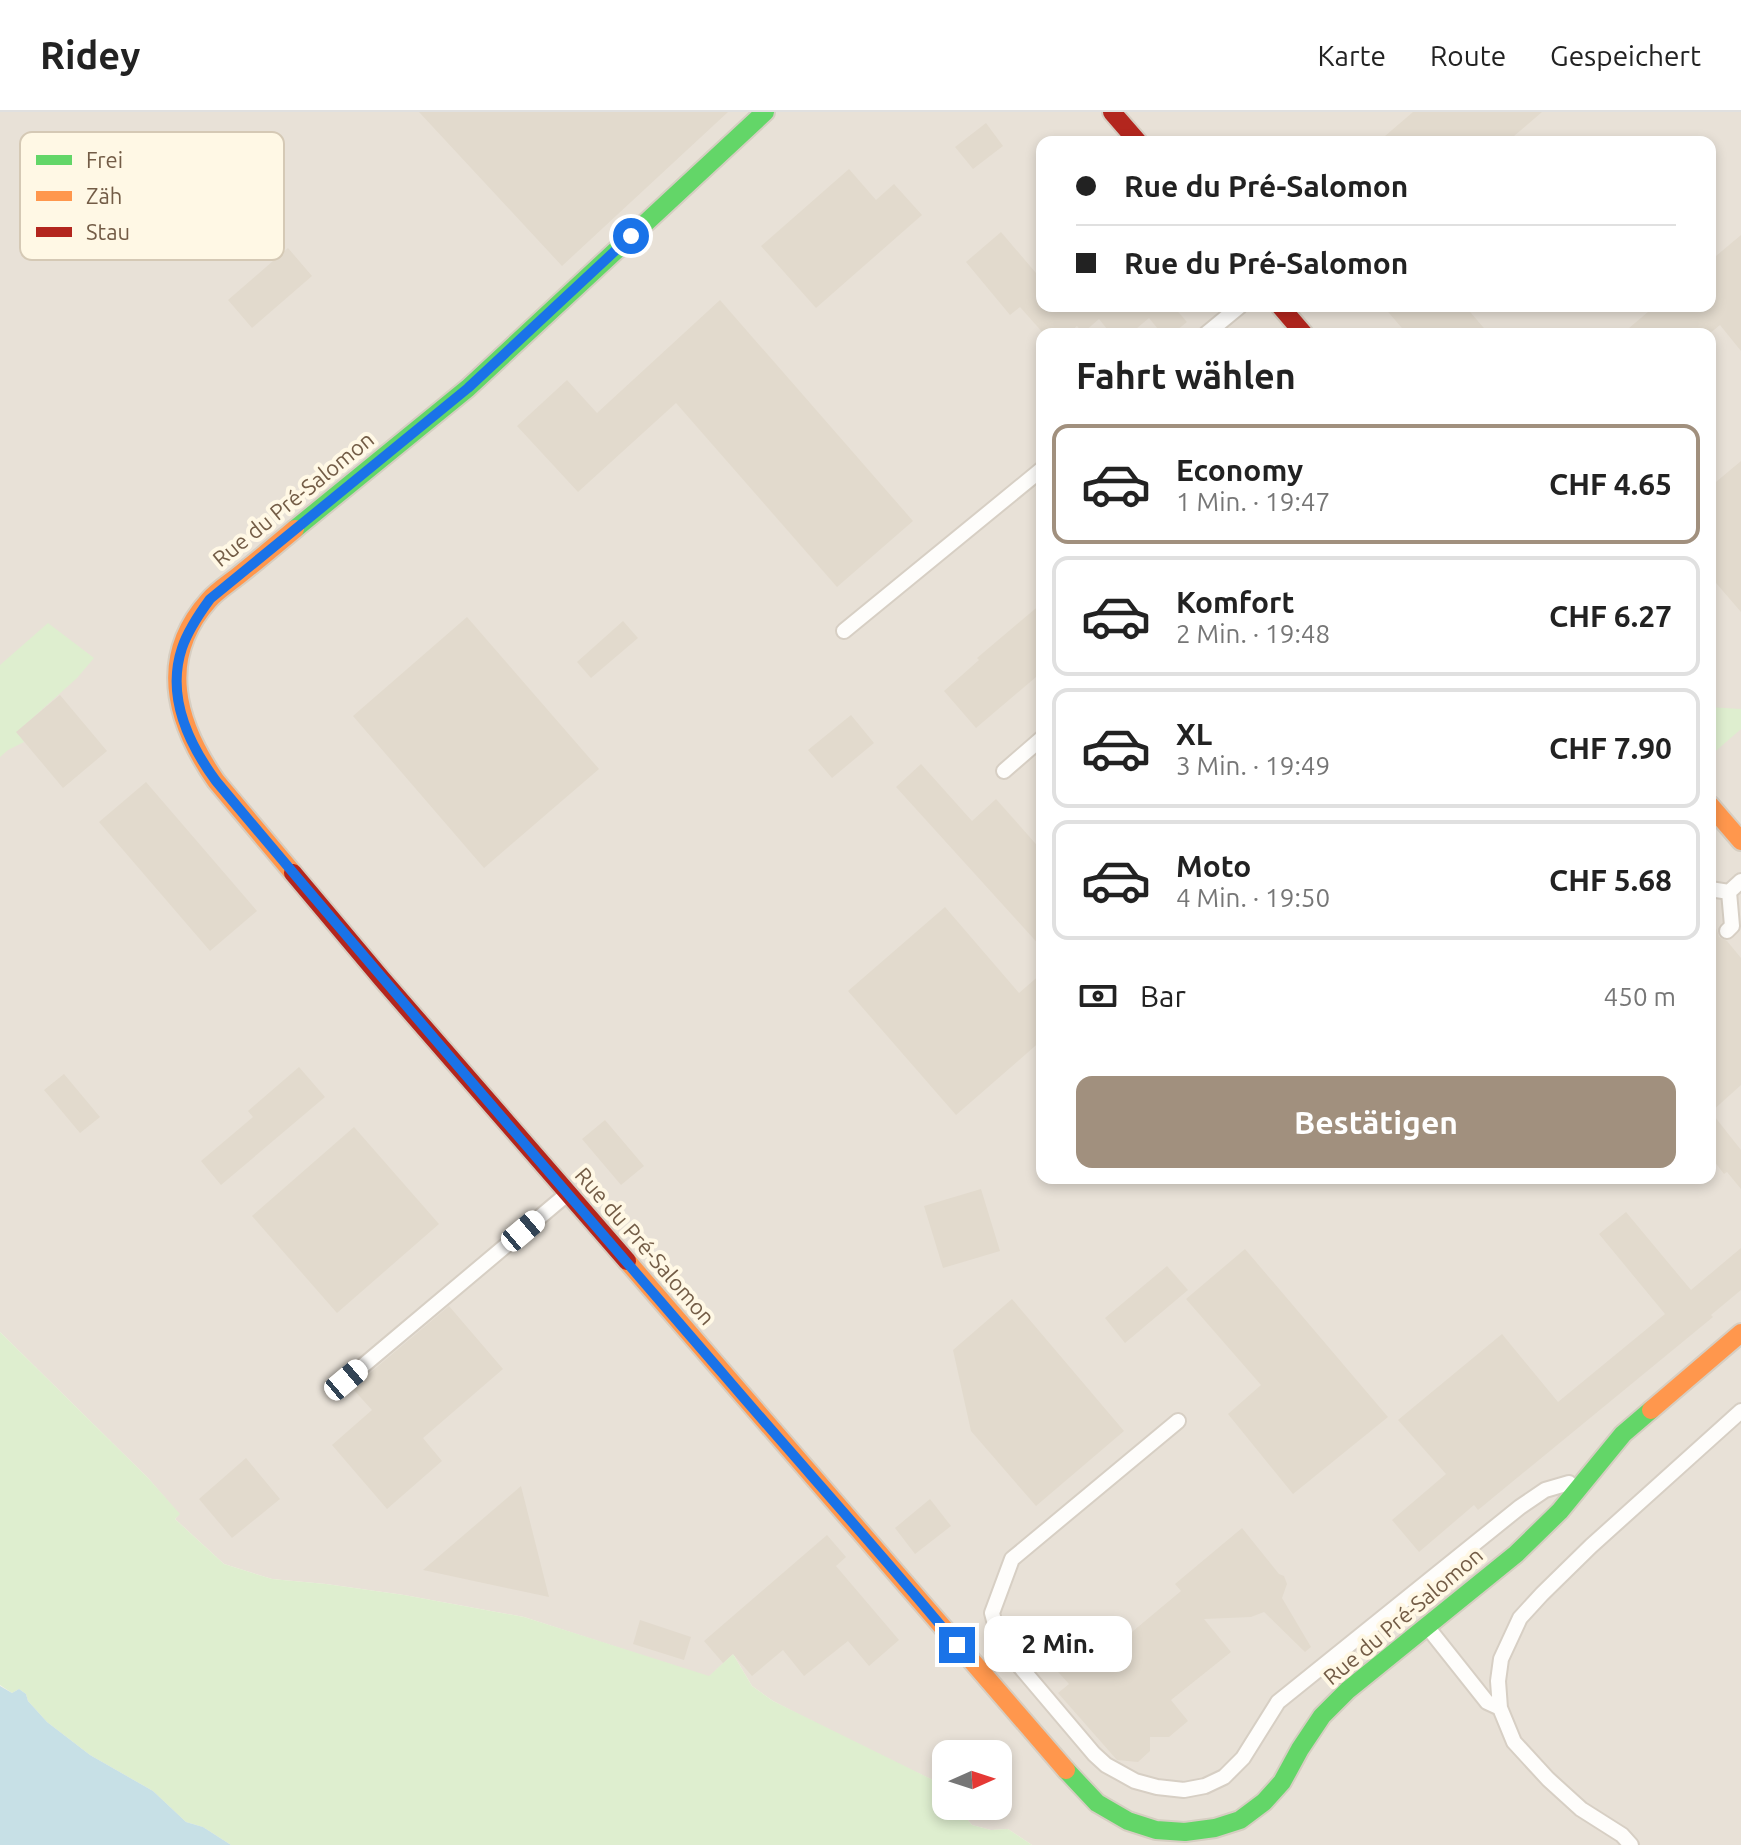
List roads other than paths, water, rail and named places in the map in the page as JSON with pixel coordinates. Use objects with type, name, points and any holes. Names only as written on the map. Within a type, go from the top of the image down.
[{"type":"street","name":"Rue du Pré-Salomon","points":[[765,112],[468,388],[210,599],[182,646],[177,686],[182,721],[199,758],[216,781],[392,991],[1056,1759],[1097,1803],[1128,1821],[1156,1830],[1185,1832],[1215,1828],[1240,1820],[1264,1802],[1282,1782],[1322,1716],[1348,1690],[1516,1554],[1560,1511],[1623,1434],[1741,1333]]},
{"type":"street","points":[[1112,112],[1133,136]]},
{"type":"street","points":[[1285,312],[1299,328]]},
{"type":"street","points":[[1716,812],[1741,841]]},
{"type":"lane","points":[[1213,328],[1233,312]]},
{"type":"lane","points":[[844,631],[1036,474]]},
{"type":"lane","points":[[1004,771],[1036,743]]},
{"type":"lane","points":[[1729,892],[1741,881]]},
{"type":"lane","points":[[1716,890],[1729,892]]},
{"type":"lane","points":[[1727,931],[1732,926],[1729,892]]},
{"type":"lane","points":[[346,1380],[567,1193]]},
{"type":"lane","points":[[1631,1845],[1622,1835],[1581,1809],[1514,1742],[1500,1708],[1498,1681],[1501,1659],[1520,1618],[1591,1546],[1741,1411]]},
{"type":"lane","points":[[1178,1421],[1012,1559],[992,1613],[1000,1643],[1094,1754],[1106,1765],[1135,1781],[1157,1787],[1184,1790],[1205,1786],[1224,1777],[1243,1758],[1278,1702],[1520,1507],[1545,1490],[1585,1478]]},
{"type":"lane","points":[[1428,1627],[1487,1702],[1500,1708]]},
{"type":"water","points":[[0,1686],[12,1693],[19,1689],[47,1722],[90,1755],[153,1791],[186,1822],[203,1827],[231,1845],[0,1845]]}]
